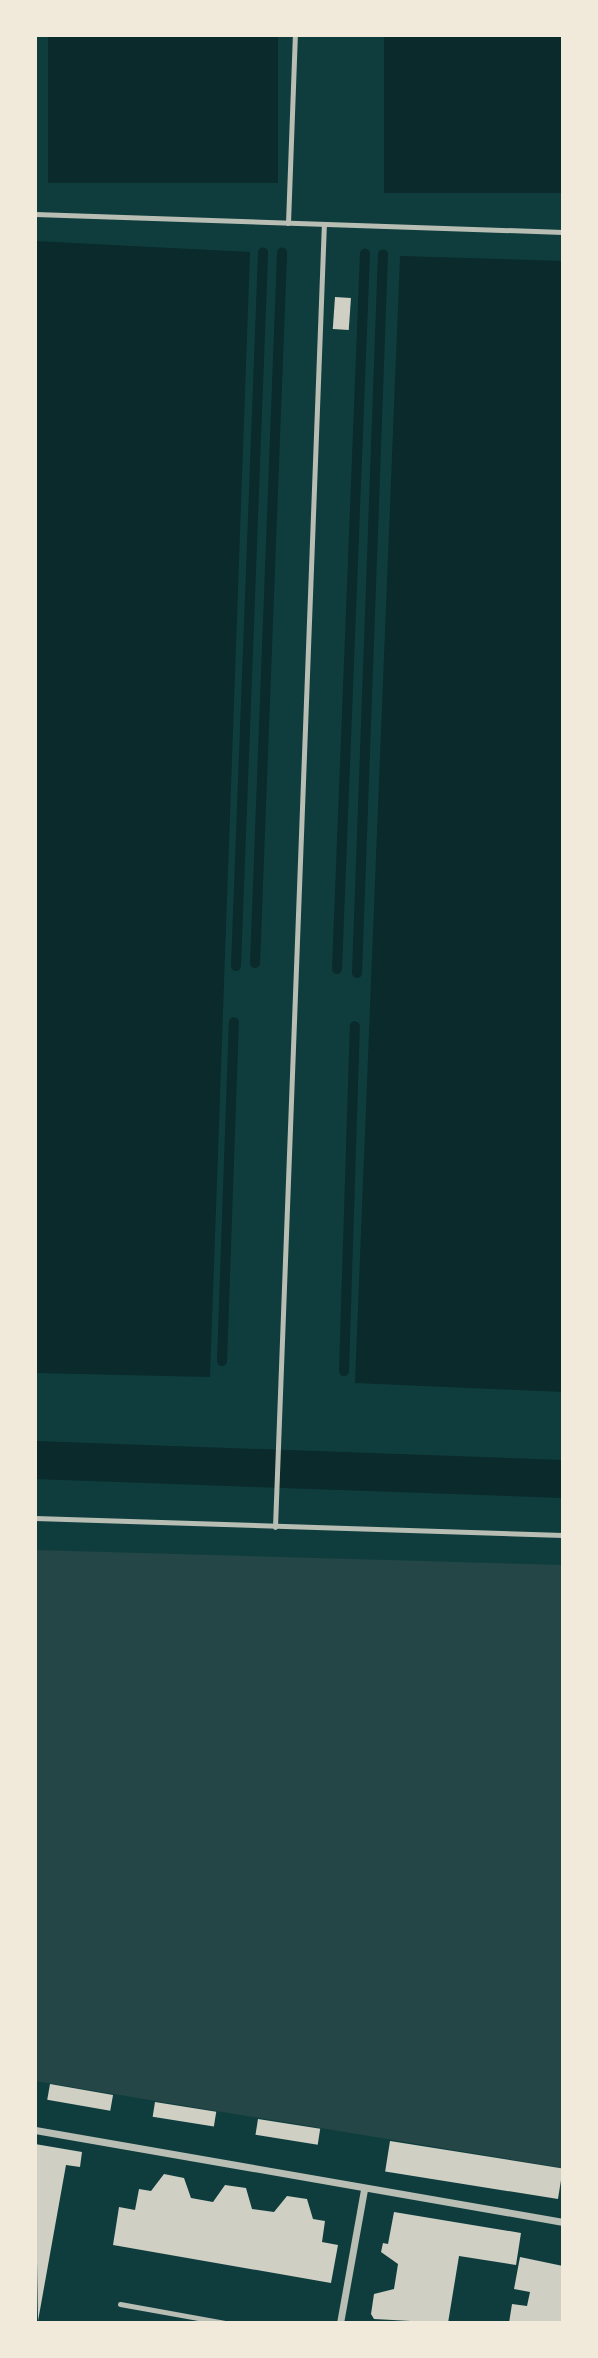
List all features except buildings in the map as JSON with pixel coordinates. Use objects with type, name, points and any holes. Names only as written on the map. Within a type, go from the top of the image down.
[{"type":"street","points":[[35,2130],[563,2222]]},
{"type":"street","points":[[340,2323],[364,2189]]},
{"type":"lane","points":[[288,223],[295,35]]},
{"type":"lane","points":[[35,214],[563,232]]},
{"type":"lane","points":[[275,1527],[324,224]]},
{"type":"lane","points":[[35,1518],[563,1535]]},
{"type":"lane","points":[[120,2304],[226,2323]]},
{"type":"shaded area","points":[[48,35],[278,35],[278,183],[48,183]]},
{"type":"shaded area","points":[[384,35],[563,35],[563,193],[384,193]]},
{"type":"shaded area","points":[[35,241],[250,252],[210,1377],[35,1373]]},
{"type":"shaded area","points":[[400,256],[563,261],[563,1392],[355,1383]]},
{"type":"shaded area","points":[[35,1550],[563,1565],[563,2168],[35,2081]]},
{"type":"waterway","points":[[236,966],[263,253]]},
{"type":"waterway","points":[[255,963],[282,253]]},
{"type":"waterway","points":[[337,969],[365,254]]},
{"type":"waterway","points":[[357,973],[383,254]]},
{"type":"waterway","points":[[222,1361],[234,1022]]},
{"type":"waterway","points":[[344,1371],[355,1026]]},
{"type":"waterway","points":[[35,1460],[563,1479]]}]
